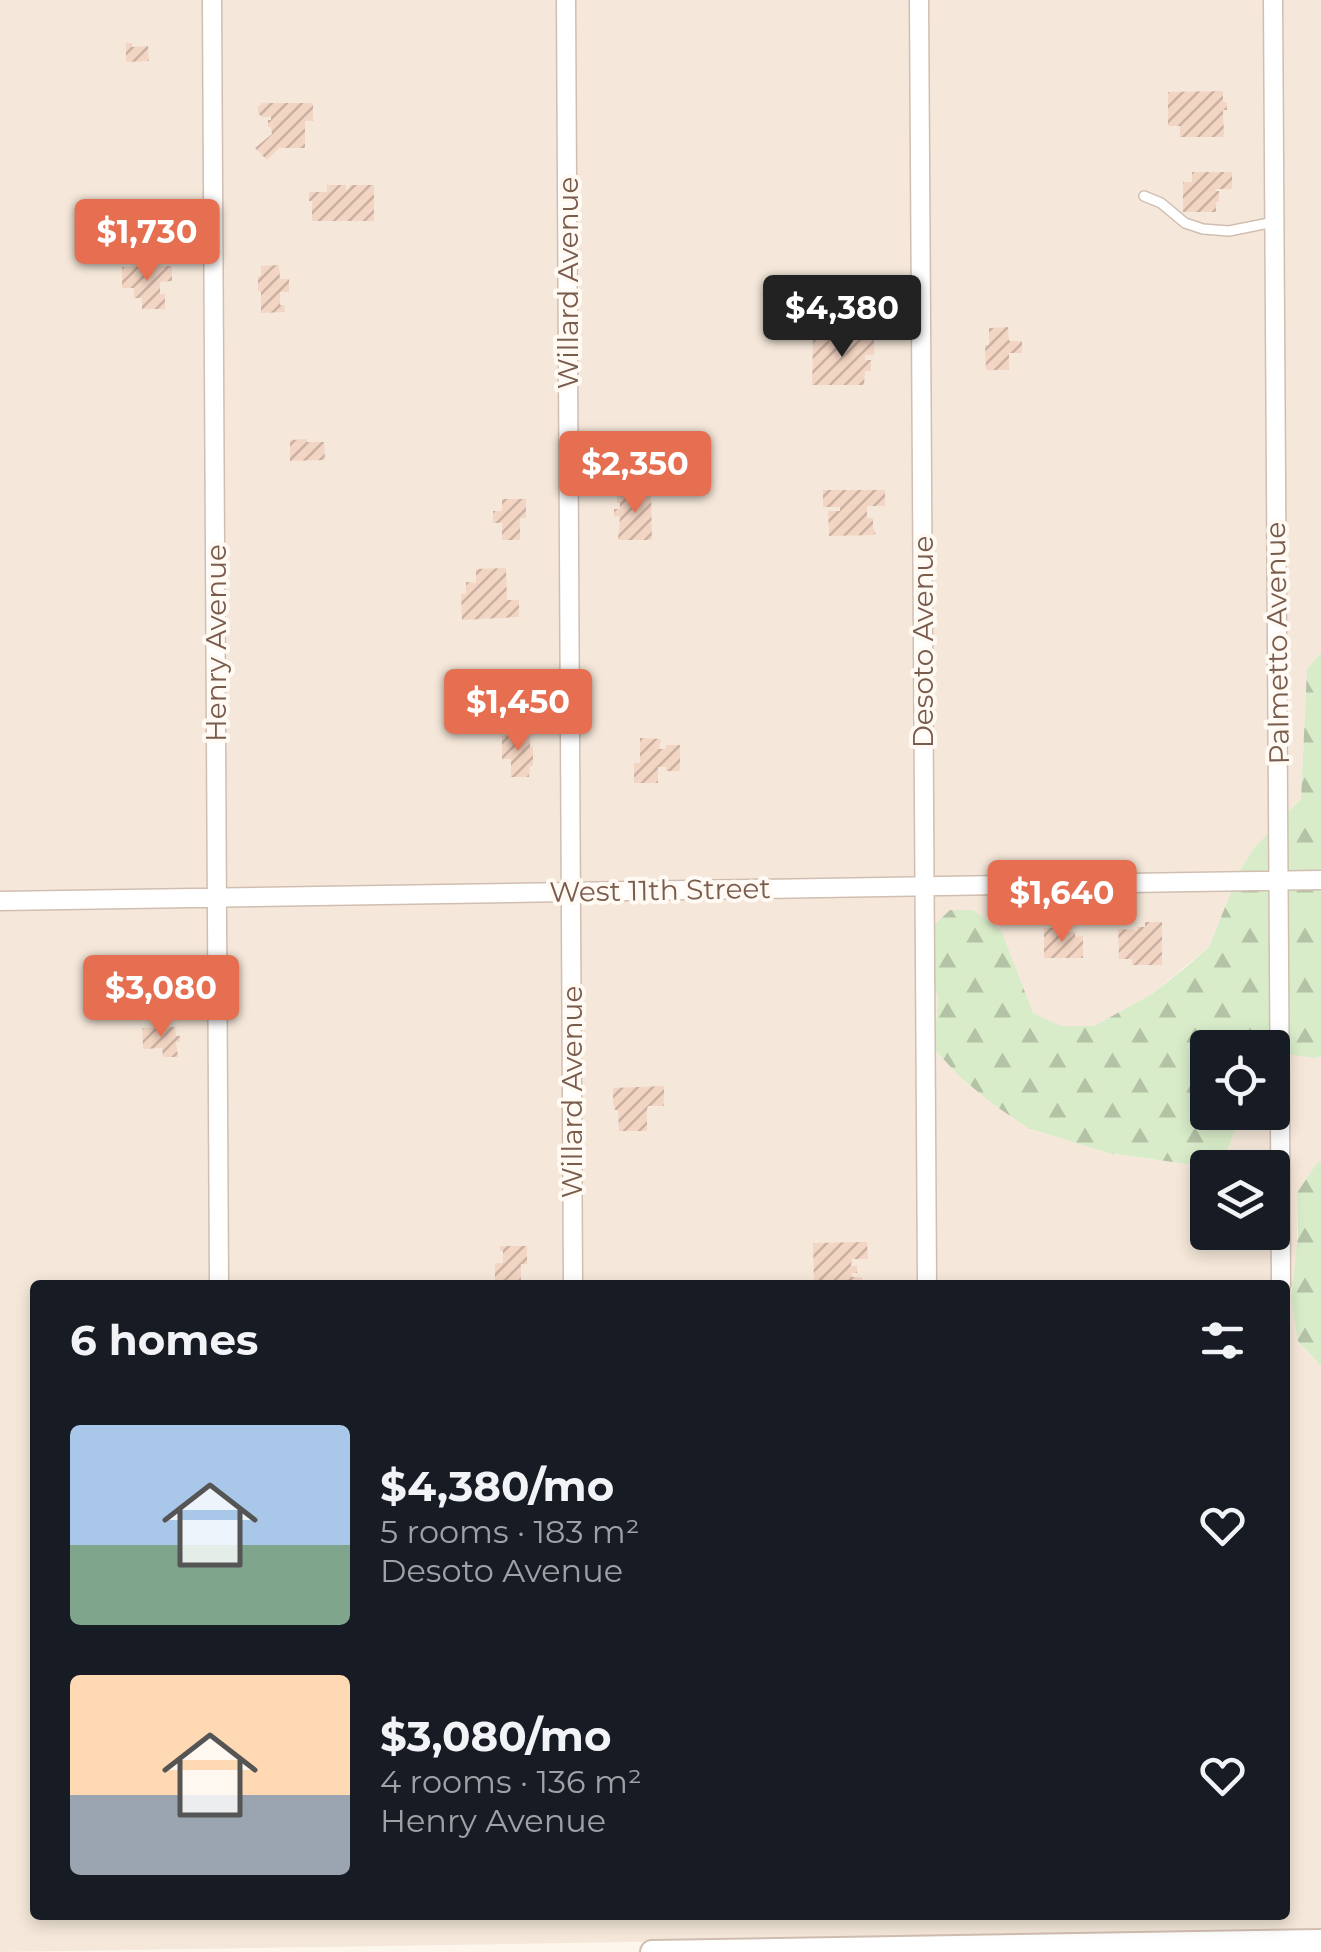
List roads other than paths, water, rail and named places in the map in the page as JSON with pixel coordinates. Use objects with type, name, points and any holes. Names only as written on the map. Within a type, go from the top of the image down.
[{"type":"street","name":"Henry Avenue","points":[[212,0],[219,1280]]},
{"type":"street","name":"Willard Avenue","points":[[566,0],[573,1280]]},
{"type":"street","name":"Desoto Avenue","points":[[919,0],[926,1280]]},
{"type":"street","name":"Palmetto Avenue","points":[[1273,0],[1282,1280]]},
{"type":"street","name":"West 11th Street","points":[[0,900],[1321,880]]},
{"type":"street","points":[[652,1952],[1321,1941]]},
{"type":"lane","points":[[1144,196],[1185,224],[1203,229],[1229,231],[1274,222]]}]
